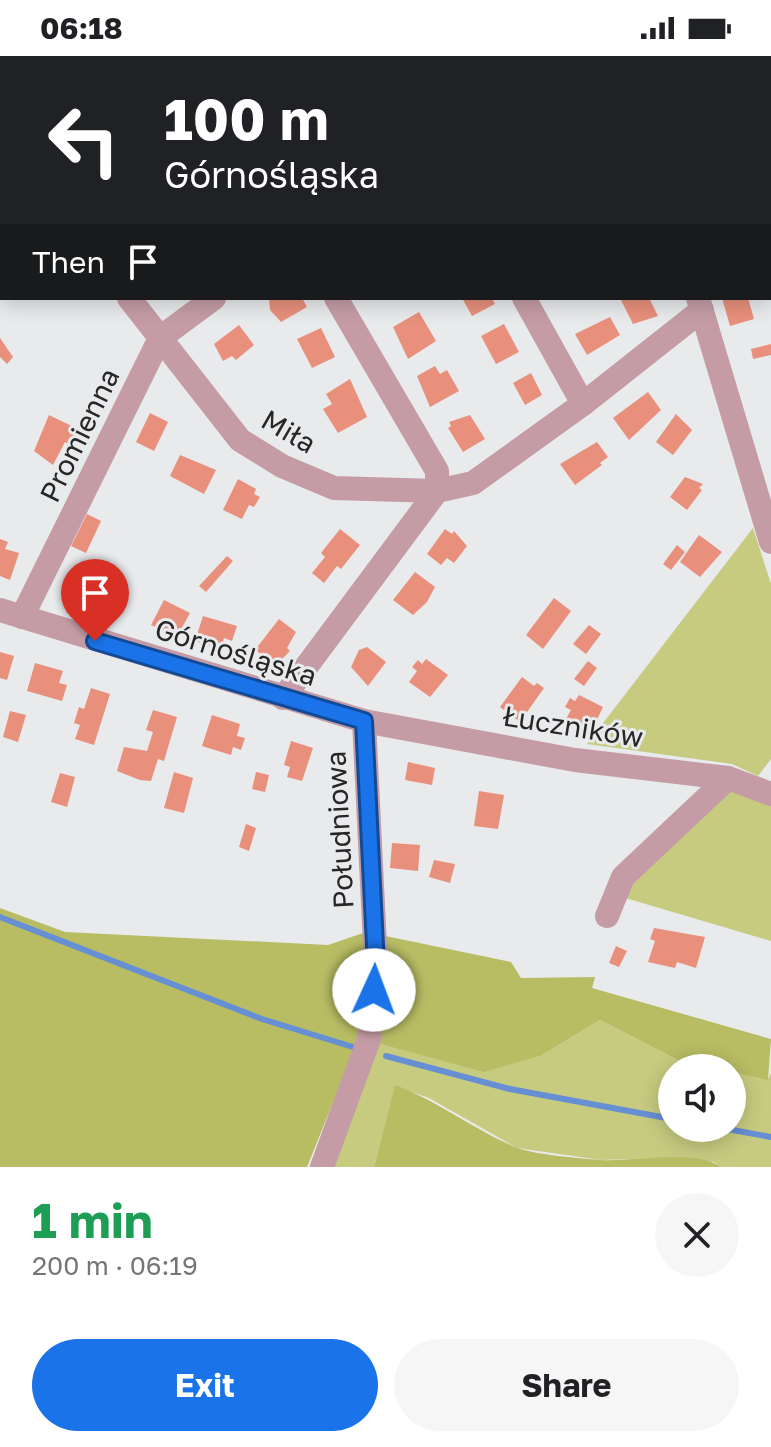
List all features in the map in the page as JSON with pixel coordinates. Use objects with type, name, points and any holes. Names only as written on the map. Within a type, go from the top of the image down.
[{"type":"street","name":"Miła","points":[[131,300],[240,440],[282,466],[334,488],[437,491],[473,483],[583,404],[700,304]]},
{"type":"street","name":"Promienna","points":[[11,614],[160,338],[211,300]]},
{"type":"street","points":[[283,698],[437,491],[437,471],[337,300]]},
{"type":"street","points":[[525,300],[583,404]]},
{"type":"street","points":[[700,304],[771,542]]},
{"type":"street","name":"Górnośląska","points":[[11,614],[364,721]]},
{"type":"street","name":"Łuczników","points":[[364,721],[575,760],[767,785]]},
{"type":"street","name":"Południowa","points":[[322,1167],[369,1039],[376,966],[364,721]]},
{"type":"street","points":[[607,916],[623,877],[728,778]]},
{"type":"green space","points":[[753,528],[771,584],[771,759],[758,776],[732,764],[587,744]]},
{"type":"green space","points":[[730,790],[771,805],[771,941],[622,897],[629,882]]},
{"type":"green space","points":[[0,908],[65,932],[328,945],[366,932],[511,962],[521,978],[595,977],[592,988],[771,1039],[768,1080],[746,1075],[746,1054],[666,1054],[600,1020],[542,1055],[484,1072],[359,1038],[307,1167],[0,1167]]},
{"type":"green space","points":[[600,1020],[666,1054],[658,1054],[658,1142],[746,1142],[746,1075],[768,1079],[771,1073],[771,1167],[721,1167],[714,1162],[665,1158],[601,1160],[517,1148],[429,1098],[395,1086],[374,1167],[332,1167],[377,1043],[542,1055]]},
{"type":"green space","points":[[395,1085],[523,1150],[600,1160],[680,1157],[721,1167],[374,1167]]},
{"type":"building","points":[[269,300],[303,300],[307,307],[281,322],[270,310]]},
{"type":"building","points":[[463,300],[493,300],[495,304],[472,316]]},
{"type":"building","points":[[621,300],[650,300],[658,316],[633,324]]},
{"type":"building","points":[[723,300],[749,300],[754,319],[730,326]]},
{"type":"building","points":[[419,312],[436,341],[408,359],[393,327]]},
{"type":"building","points":[[610,317],[620,335],[587,355],[575,334]]},
{"type":"building","points":[[504,324],[519,352],[496,364],[481,336]]},
{"type":"building","points":[[239,325],[254,345],[236,360],[232,356],[223,361],[214,344]]},
{"type":"building","points":[[321,328],[335,357],[312,368],[297,339]]},
{"type":"building","points":[[0,338],[13,357],[7,364],[0,357]]},
{"type":"building","points":[[771,344],[771,355],[753,359],[751,349]]},
{"type":"building","points":[[435,366],[440,374],[447,370],[459,391],[430,407],[417,376]]},
{"type":"building","points":[[531,373],[542,395],[525,405],[513,383]]},
{"type":"building","points":[[350,379],[367,417],[338,433],[323,409],[332,404],[326,394]]},
{"type":"building","points":[[648,392],[661,410],[629,440],[613,418]]},
{"type":"building","points":[[150,413],[168,422],[154,451],[136,442]]},
{"type":"building","points":[[676,414],[692,430],[673,455],[656,442]]},
{"type":"building","points":[[49,415],[80,430],[72,446],[65,442],[53,465],[34,451]]},
{"type":"building","points":[[470,415],[485,439],[463,452],[448,428],[451,426],[449,422]]},
{"type":"building","points":[[597,442],[608,457],[575,485],[560,464]]},
{"type":"building","points":[[180,455],[216,470],[204,494],[170,476]]},
{"type":"building","points":[[685,477],[703,484],[687,510],[670,497]]},
{"type":"building","points":[[238,479],[256,489],[254,494],[260,497],[254,507],[249,505],[242,519],[223,510]]},
{"type":"building","points":[[87,514],[101,521],[86,553],[71,546]]},
{"type":"building","points":[[340,529],[360,545],[341,569],[337,566],[324,583],[312,573],[325,557],[321,553]]},
{"type":"building","points":[[445,529],[452,534],[454,531],[467,546],[454,563],[447,558],[441,565],[427,554]]},
{"type":"building","points":[[699,535],[722,552],[700,577],[680,562]]},
{"type":"building","points":[[0,539],[8,542],[5,549],[19,553],[10,580],[0,576]]},
{"type":"building","points":[[677,545],[685,552],[671,570],[663,564]]},
{"type":"building","points":[[227,556],[233,561],[206,592],[199,586]]},
{"type":"building","points":[[81,572],[106,585],[92,612],[67,600],[73,588],[67,585],[71,576],[78,579]]},
{"type":"building","points":[[415,572],[435,587],[427,602],[413,615],[393,600]]},
{"type":"building","points":[[554,598],[571,611],[543,649],[526,635]]},
{"type":"building","points":[[164,600],[190,613],[177,637],[151,625]]},
{"type":"building","points":[[203,616],[237,626],[232,641],[224,638],[221,649],[195,641]]},
{"type":"building","points":[[279,619],[296,632],[287,648],[290,651],[276,665],[255,650]]},
{"type":"building","points":[[589,625],[601,634],[586,654],[573,644]]},
{"type":"building","points":[[367,647],[386,662],[368,686],[351,667],[359,650]]},
{"type":"building","points":[[0,652],[14,656],[7,680],[0,678]]},
{"type":"building","points":[[426,659],[448,675],[430,697],[409,682],[417,671],[412,667],[418,660],[422,664]]},
{"type":"building","points":[[588,661],[597,668],[584,686],[574,679]]},
{"type":"building","points":[[35,663],[63,671],[59,683],[67,685],[62,701],[27,691]]},
{"type":"building","points":[[522,677],[534,686],[537,683],[544,688],[520,722],[500,707]]},
{"type":"building","points":[[91,688],[110,694],[94,745],[75,739],[80,725],[74,723],[79,707],[84,709]]},
{"type":"building","points":[[579,695],[603,707],[591,732],[566,719],[571,710],[565,707],[570,698],[575,701]]},
{"type":"building","points":[[153,710],[177,717],[164,761],[158,759],[151,781],[140,780],[117,771],[124,747],[147,751],[153,732],[146,730]]},
{"type":"building","points":[[10,711],[26,715],[18,742],[3,737]]},
{"type":"building","points":[[212,715],[240,724],[237,736],[245,738],[241,750],[233,747],[231,755],[202,746]]},
{"type":"building","points":[[291,741],[313,748],[302,781],[287,777],[290,767],[284,765]]},
{"type":"building","points":[[408,762],[435,768],[432,785],[405,780]]},
{"type":"building","points":[[174,772],[193,778],[184,813],[164,808]]},
{"type":"building","points":[[256,772],[269,775],[265,792],[252,789]]},
{"type":"building","points":[[60,773],[75,777],[67,807],[51,802]]},
{"type":"building","points":[[479,791],[504,795],[498,829],[474,826]]},
{"type":"building","points":[[246,824],[256,828],[249,851],[239,847]]},
{"type":"building","points":[[392,843],[420,845],[418,871],[390,868]]},
{"type":"building","points":[[434,860],[455,864],[450,883],[429,877]]},
{"type":"building","points":[[654,928],[705,937],[696,968],[677,962],[675,968],[648,962],[655,941],[650,939]]},
{"type":"building","points":[[616,946],[627,951],[619,967],[609,963]]},
{"type":"waterway","points":[[0,917],[262,1019],[353,1047]]},
{"type":"waterway","points":[[386,1056],[510,1089],[658,1116]]},
{"type":"waterway","points":[[746,1132],[771,1137]]},
{"type":"route","points":[[95,641],[364,721],[376,966],[374,990]]}]
